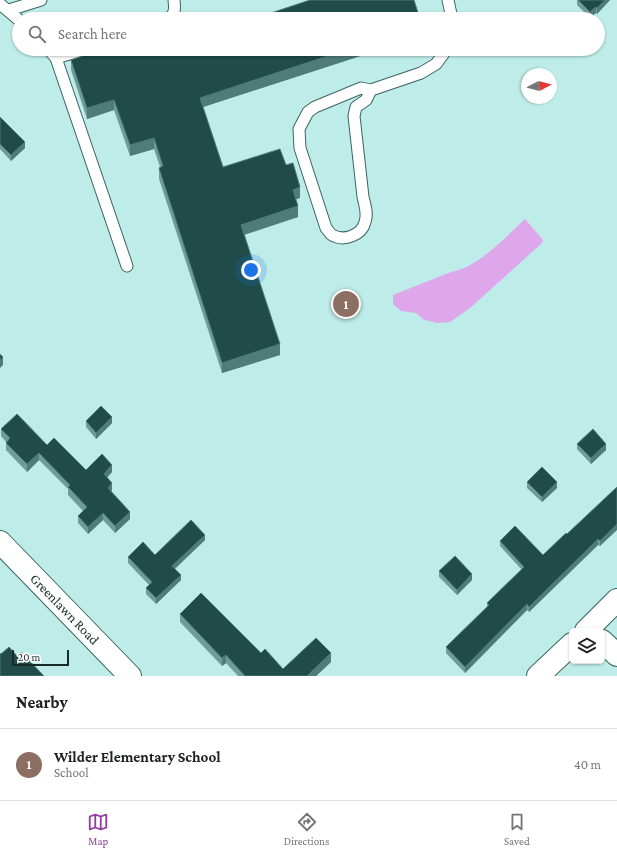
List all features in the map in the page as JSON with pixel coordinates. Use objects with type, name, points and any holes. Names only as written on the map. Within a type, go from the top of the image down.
[{"type":"street","name":"Greenlawn Road","points":[[0,542],[130,676]]},
{"type":"street","points":[[596,628],[617,600]]},
{"type":"street","points":[[605,644],[617,655]]},
{"type":"street","points":[[538,676],[569,647]]},
{"type":"lane","points":[[13,12],[41,0]]},
{"type":"lane","points":[[174,0],[174,12]]},
{"type":"lane","points":[[448,0],[451,12]]},
{"type":"lane","points":[[63,56],[56,58],[127,266]]},
{"type":"lane","points":[[371,90],[366,100],[356,107],[354,116],[363,197],[366,209],[365,222],[360,231],[351,237],[331,235],[326,228],[300,148],[299,129],[308,112],[315,107],[361,88],[371,90],[405,79],[428,69],[436,64],[442,56]]},
{"type":"shaded area","points":[[525,219],[543,240],[542,243],[470,308],[450,322],[438,323],[424,320],[416,313],[401,311],[393,304],[393,295],[461,269],[481,258],[491,251]]},
{"type":"building","points":[[310,0],[414,0],[418,12],[274,12]]},
{"type":"building","points":[[578,0],[605,0],[597,8],[596,7],[590,12]]},
{"type":"building","points":[[82,56],[328,56],[200,98],[223,167],[280,149],[286,165],[293,163],[300,187],[293,190],[298,206],[241,225],[280,344],[222,363],[159,168],[163,166],[154,138],[130,145],[114,100],[87,108],[71,60]]},
{"type":"building","points":[[0,117],[25,142],[11,155],[0,144]]},
{"type":"building","points":[[101,406],[112,417],[96,433],[86,421]]},
{"type":"building","points":[[17,414],[47,445],[54,438],[86,470],[102,454],[112,465],[104,474],[112,483],[108,488],[130,512],[115,526],[103,513],[88,527],[78,516],[87,507],[68,487],[70,485],[39,453],[27,464],[6,443],[10,438],[1,429]]},
{"type":"building","points":[[593,429],[606,444],[591,458],[577,444]]},
{"type":"building","points":[[542,467],[557,482],[542,497],[527,482]]},
{"type":"building","points":[[617,487],[617,524],[600,541],[598,539],[529,607],[527,604],[465,667],[446,647],[489,605],[487,603],[524,567],[500,541],[515,526],[543,555]]},
{"type":"building","points":[[191,520],[205,535],[172,566],[181,575],[156,598],[146,588],[152,582],[128,557],[143,542],[155,555]]},
{"type":"building","points":[[455,556],[472,574],[457,590],[439,571]]},
{"type":"building","points":[[201,593],[261,653],[265,649],[283,669],[316,638],[331,653],[307,676],[245,676],[226,655],[222,658],[180,614]]},
{"type":"building","points":[[9,647],[17,656],[21,652],[44,676],[0,676],[0,653],[1,654]]},
{"type":"place","name":"Wilder Elementary School","points":[[346,304]]}]
